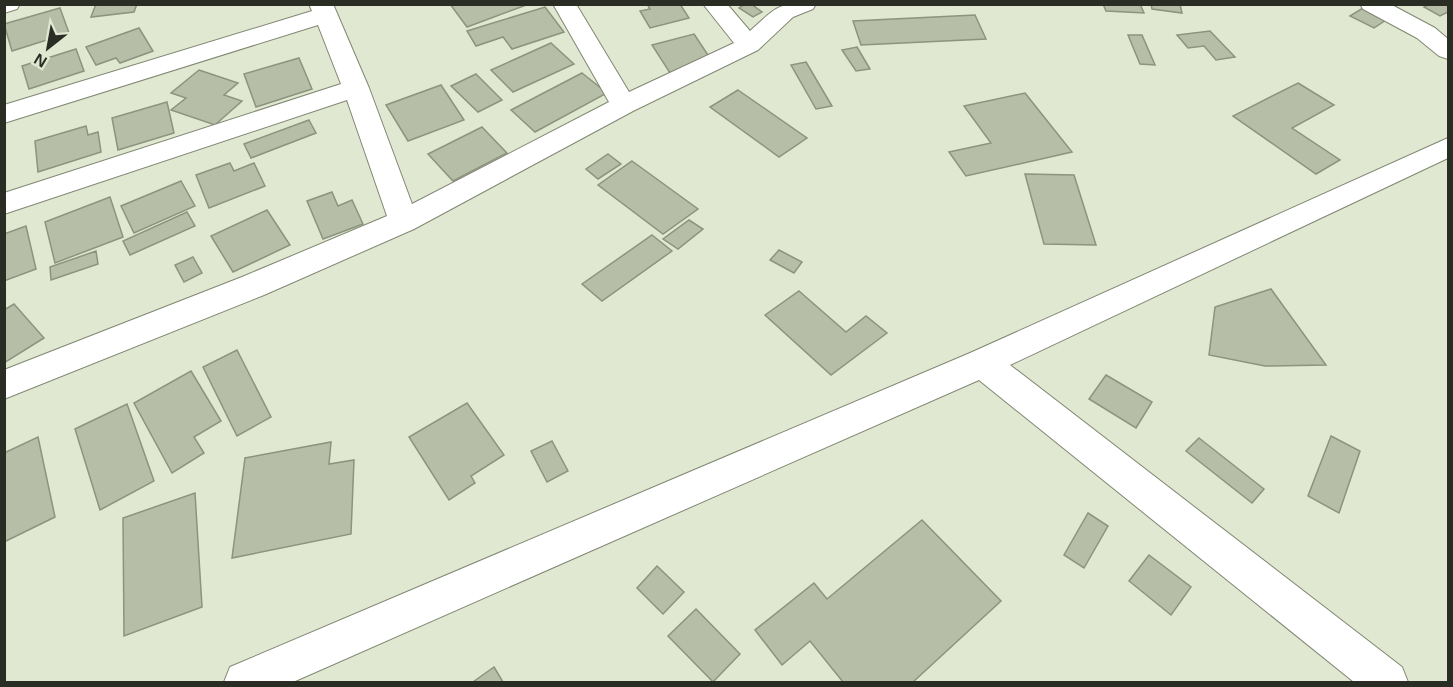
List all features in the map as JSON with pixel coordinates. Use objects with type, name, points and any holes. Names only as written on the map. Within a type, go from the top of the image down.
[{"type":"street","points":[[4,6],[9,4]]},
{"type":"street","points":[[564,4],[624,105]]},
{"type":"street","points":[[714,4],[749,45]]},
{"type":"street","points":[[4,385],[253,286],[404,221],[624,105],[749,45],[786,12],[804,4]]},
{"type":"street","points":[[1371,4],[1426,33],[1449,51]]},
{"type":"street","points":[[4,114],[323,10],[356,88],[404,221]]},
{"type":"street","points":[[4,204],[356,88]]},
{"type":"street","points":[[245,682],[982,363],[1449,147]]},
{"type":"street","points":[[982,363],[1387,682]]},
{"type":"building","points":[[96,4],[137,4],[134,12],[91,17]]},
{"type":"building","points":[[450,4],[529,4],[467,27]]},
{"type":"building","points":[[647,4],[680,4],[689,18],[650,28],[640,11],[650,9]]},
{"type":"building","points":[[745,4],[751,4],[762,12],[753,17],[739,8]]},
{"type":"building","points":[[1103,4],[1140,4],[1144,13],[1106,11]]},
{"type":"building","points":[[1151,4],[1180,4],[1182,13],[1152,9]]},
{"type":"building","points":[[1430,4],[1448,4],[1448,12],[1440,16],[1424,7]]},
{"type":"building","points":[[1366,6],[1389,18],[1374,28],[1350,16]]},
{"type":"building","points":[[545,7],[564,32],[512,49],[503,37],[476,46],[467,31]]},
{"type":"building","points":[[60,8],[69,33],[12,51],[4,24]]},
{"type":"building","points":[[975,15],[986,39],[861,45],[853,21]]},
{"type":"building","points":[[139,28],[153,51],[120,63],[116,58],[96,65],[86,47]]},
{"type":"building","points":[[1210,31],[1235,57],[1216,60],[1204,46],[1188,48],[1177,35]]},
{"type":"building","points":[[694,34],[712,61],[670,73],[652,45]]},
{"type":"building","points":[[1128,35],[1142,35],[1155,65],[1140,64]]},
{"type":"building","points":[[551,43],[574,64],[513,92],[491,70]]},
{"type":"building","points":[[857,47],[870,69],[856,71],[842,50]]},
{"type":"building","points":[[76,49],[84,71],[29,89],[22,66]]},
{"type":"building","points":[[299,58],[312,89],[256,107],[244,74]]},
{"type":"building","points":[[806,62],[832,106],[816,109],[791,65]]},
{"type":"building","points":[[199,70],[238,83],[224,95],[242,101],[215,125],[171,110],[186,98],[171,93]]},
{"type":"building","points":[[582,73],[607,93],[535,132],[511,110]]},
{"type":"building","points":[[476,74],[502,100],[478,112],[451,86]]},
{"type":"building","points":[[1298,83],[1334,105],[1292,128],[1340,160],[1316,174],[1233,116]]},
{"type":"building","points":[[441,85],[464,120],[408,141],[386,105]]},
{"type":"building","points":[[738,90],[807,138],[779,157],[710,107]]},
{"type":"building","points":[[1025,93],[1072,152],[966,176],[949,152],[991,143],[964,106]]},
{"type":"building","points":[[167,102],[174,133],[118,150],[112,118]]},
{"type":"building","points":[[309,120],[316,133],[251,158],[244,144]]},
{"type":"building","points":[[86,126],[88,135],[98,132],[101,152],[38,172],[35,141]]},
{"type":"building","points":[[482,127],[507,153],[453,181],[428,154]]},
{"type":"building","points":[[608,154],[621,164],[598,179],[586,169]]},
{"type":"building","points":[[632,161],[698,209],[663,234],[598,185]]},
{"type":"building","points":[[230,163],[234,171],[254,163],[265,186],[209,208],[196,175]]},
{"type":"building","points":[[1025,174],[1074,175],[1096,245],[1044,244]]},
{"type":"building","points":[[181,181],[195,206],[134,233],[121,206]]},
{"type":"building","points":[[332,192],[338,206],[352,200],[363,224],[323,239],[307,201]]},
{"type":"building","points":[[110,197],[123,237],[55,263],[45,222]]},
{"type":"building","points":[[267,210],[290,245],[233,272],[211,236]]},
{"type":"building","points":[[187,212],[195,226],[130,255],[123,241]]},
{"type":"building","points":[[689,220],[703,229],[678,249],[663,239]]},
{"type":"building","points":[[26,226],[36,269],[4,281],[4,234]]},
{"type":"building","points":[[652,235],[672,251],[602,301],[582,284]]},
{"type":"building","points":[[779,250],[802,262],[794,273],[770,260]]},
{"type":"building","points":[[96,251],[98,264],[51,280],[50,267]]},
{"type":"building","points":[[193,257],[202,273],[184,282],[175,265]]},
{"type":"building","points":[[1271,289],[1326,365],[1265,366],[1209,355],[1215,307]]},
{"type":"building","points":[[799,291],[846,332],[866,316],[887,333],[831,375],[765,315]]},
{"type":"building","points":[[14,304],[44,338],[4,363],[4,310]]},
{"type":"building","points":[[237,350],[271,417],[237,436],[203,367]]},
{"type":"building","points":[[191,371],[221,421],[194,437],[204,453],[172,473],[134,403]]},
{"type":"building","points":[[1106,375],[1152,402],[1136,428],[1089,399]]},
{"type":"building","points":[[467,403],[504,455],[471,476],[475,483],[449,500],[409,437]]},
{"type":"building","points":[[127,404],[154,481],[100,510],[75,429]]},
{"type":"building","points":[[1331,436],[1360,451],[1339,513],[1308,496]]},
{"type":"building","points":[[38,437],[55,517],[4,542],[4,453]]},
{"type":"building","points":[[1199,438],[1264,489],[1252,503],[1186,451]]},
{"type":"building","points":[[552,441],[568,471],[547,482],[531,451]]},
{"type":"building","points":[[331,442],[329,464],[354,460],[351,534],[232,558],[245,458]]},
{"type":"building","points":[[195,493],[202,607],[124,636],[123,518]]},
{"type":"building","points":[[1088,513],[1108,526],[1084,568],[1064,555]]},
{"type":"building","points":[[922,520],[1001,601],[913,682],[843,682],[810,641],[782,665],[755,630],[814,583],[827,599]]},
{"type":"building","points":[[1149,555],[1191,587],[1171,615],[1129,581]]},
{"type":"building","points":[[657,566],[684,592],[663,614],[637,588]]},
{"type":"building","points":[[696,609],[740,654],[713,682],[668,636]]},
{"type":"building","points":[[494,667],[503,682],[473,682]]}]
